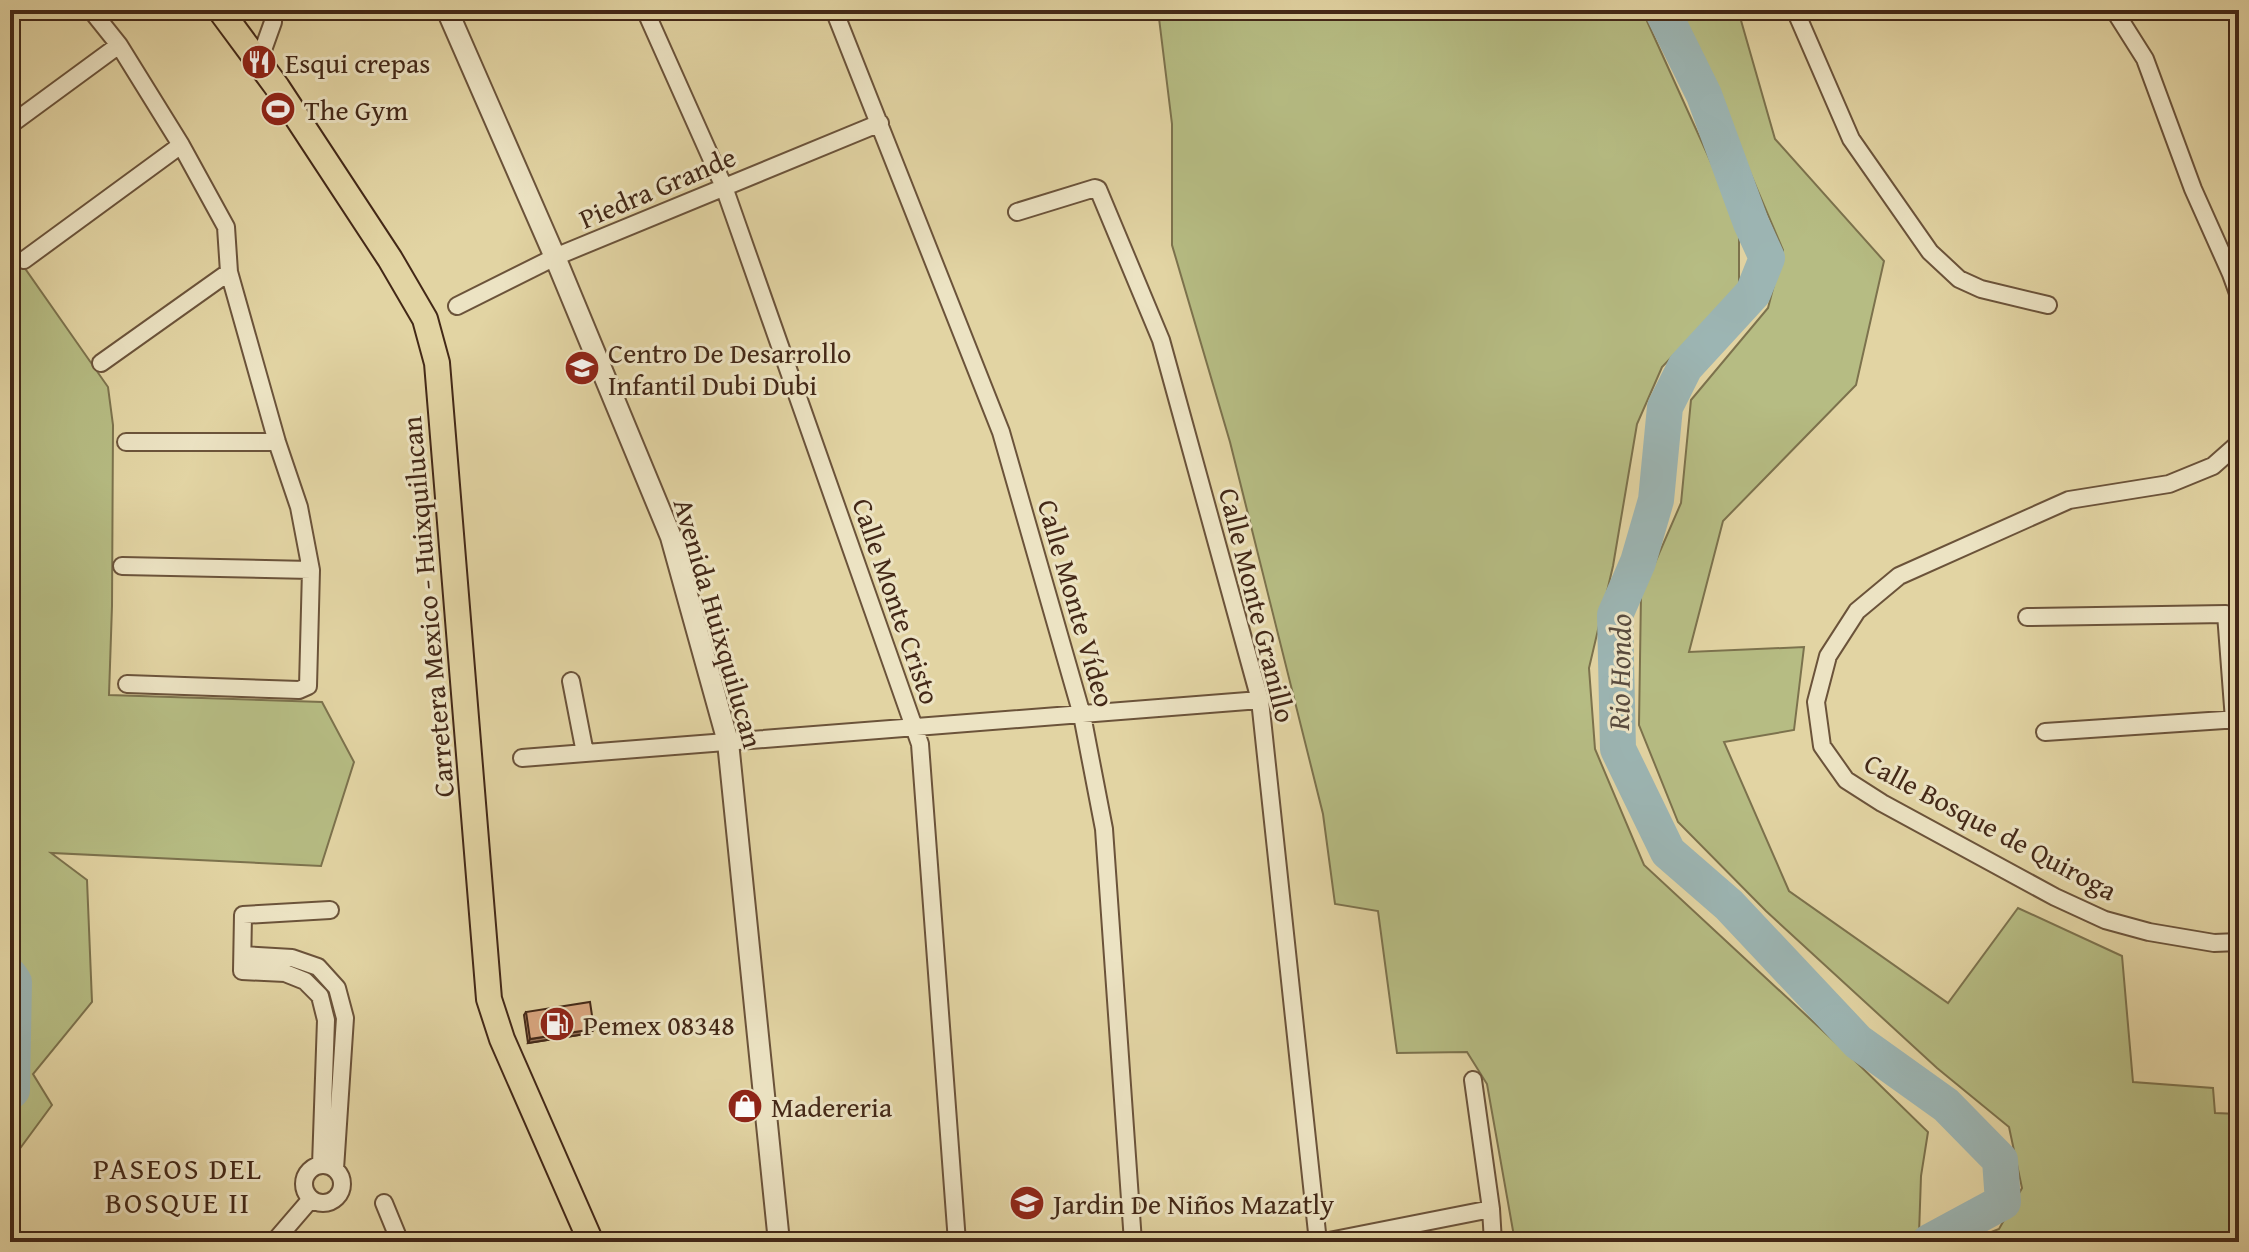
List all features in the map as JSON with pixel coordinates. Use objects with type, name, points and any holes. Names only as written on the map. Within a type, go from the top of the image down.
[{"type":"main road","name":"Carretera Mexico - Huixquilucan","points":[[220,10],[259,61],[390,259],[425,319],[432,341],[437,363],[489,999],[502,1039],[591,1242]]},
{"type":"street","points":[[91,10],[119,45],[181,145],[226,227],[229,272],[277,442],[299,507],[311,570],[308,686],[299,690],[127,684]]},
{"type":"street","points":[[259,61],[273,22],[273,10]]},
{"type":"street","name":"Avenida Huixquilucan","points":[[447,10],[555,257],[671,537],[728,742],[779,1242]]},
{"type":"street","name":"Calle Monte Cristo","points":[[645,10],[724,187],[920,744],[957,1242]]},
{"type":"street","name":"Calle Monte Vídeo","points":[[834,10],[1001,432],[1082,715],[1104,829],[1133,1242]]},
{"type":"street","points":[[1795,10],[1851,139],[1930,252],[1959,279],[1981,289],[2048,305]]},
{"type":"street","points":[[2114,10],[2145,59],[2193,189],[2239,296]]},
{"type":"street","points":[[10,125],[119,45]]},
{"type":"street","name":"Piedra Grande","points":[[457,306],[555,257],[880,123]]},
{"type":"street","points":[[24,260],[181,145]]},
{"type":"street","name":"Calle Monte Granillo","points":[[1017,212],[1098,189],[1161,340],[1260,700],[1321,1242]]},
{"type":"street","points":[[101,363],[229,272]]},
{"type":"street","points":[[126,442],[277,442]]},
{"type":"street","name":"Calle Bosque de Quiroga","points":[[2239,443],[2213,466],[2169,484],[2069,500],[1899,576],[1857,611],[1828,656],[1816,702],[1822,746],[1846,780],[1882,803],[2055,897],[2105,920],[2149,932],[2214,943],[2239,942]]},
{"type":"street","points":[[122,566],[311,570]]},
{"type":"street","points":[[2027,617],[2226,614],[2236,719],[2045,732]]},
{"type":"street","points":[[571,681],[585,753]]},
{"type":"street","points":[[522,758],[1260,700]]},
{"type":"street","points":[[328,1167],[308,1172],[304,1186],[311,1199],[325,1203],[332,1201],[341,1190],[342,1182],[328,1167],[345,1018],[337,988],[318,967],[292,958],[243,955],[243,915],[330,910]]},
{"type":"street","points":[[1473,1080],[1493,1242]]},
{"type":"street","points":[[274,1242],[311,1199]]},
{"type":"street","points":[[384,1203],[400,1242]]},
{"type":"street","points":[[1321,1242],[1491,1209]]},
{"type":"green space","points":[[1158,10],[1642,10],[1739,224],[1739,287],[1662,367],[1637,424],[1613,566],[1589,668],[1595,749],[1644,865],[1928,1132],[1921,1176],[1919,1234],[1864,1238],[1856,1242],[1515,1242],[1487,1084],[1467,1052],[1397,1053],[1378,911],[1335,904],[1323,814],[1230,442],[1172,245],[1172,124]]},
{"type":"green space","points":[[1681,10],[1738,10],[1775,139],[1884,261],[1856,385],[1723,521],[1689,652],[1804,647],[1794,730],[1724,742],[1789,891],[1948,1003],[2018,908],[2122,956],[2133,1082],[2213,1088],[2215,1113],[2239,1114],[2239,1242],[2116,1242],[2107,1232],[2038,1242],[1966,1242],[1999,1229],[2022,1188],[2009,1127],[1937,1068],[1766,911],[1678,822],[1639,725],[1641,595],[1681,503],[1691,400],[1768,308],[1783,250]]},
{"type":"green space","points":[[10,247],[108,387],[113,425],[109,695],[322,702],[354,762],[321,866],[51,853],[87,880],[92,1002],[33,1074],[52,1105],[10,1162]]},
{"type":"building","name":"Pemex 08348","points":[[590,1002],[594,1029],[530,1039],[526,1012]]},
{"type":"waterway","name":"Rio Hondo","points":[[1662,10],[1704,95],[1767,258],[1753,293],[1685,367],[1665,407],[1656,500],[1638,562],[1615,615],[1618,749],[1668,852],[1729,905],[1858,1042],[1946,1105],[2000,1160],[2003,1202],[1929,1242]]},
{"type":"waterway","points":[[10,976],[14,982],[10,1092]]},
{"type":"place","name":"Esqui crepas","points":[[259,62]]},
{"type":"place","name":"The Gym","points":[[278,109]]},
{"type":"place","name":"Centro De Desarrollo Infantil Dubi Dubi","points":[[582,368]]},
{"type":"place","name":"Pemex 08348","points":[[557,1024]]},
{"type":"place","name":"Madereria","points":[[745,1106]]},
{"type":"place","name":"Jardin De Niños Mazatly","points":[[1027,1203]]},
{"type":"district","name":"PASEOS DEL BOSQUE II","points":[[178,1185]]}]
